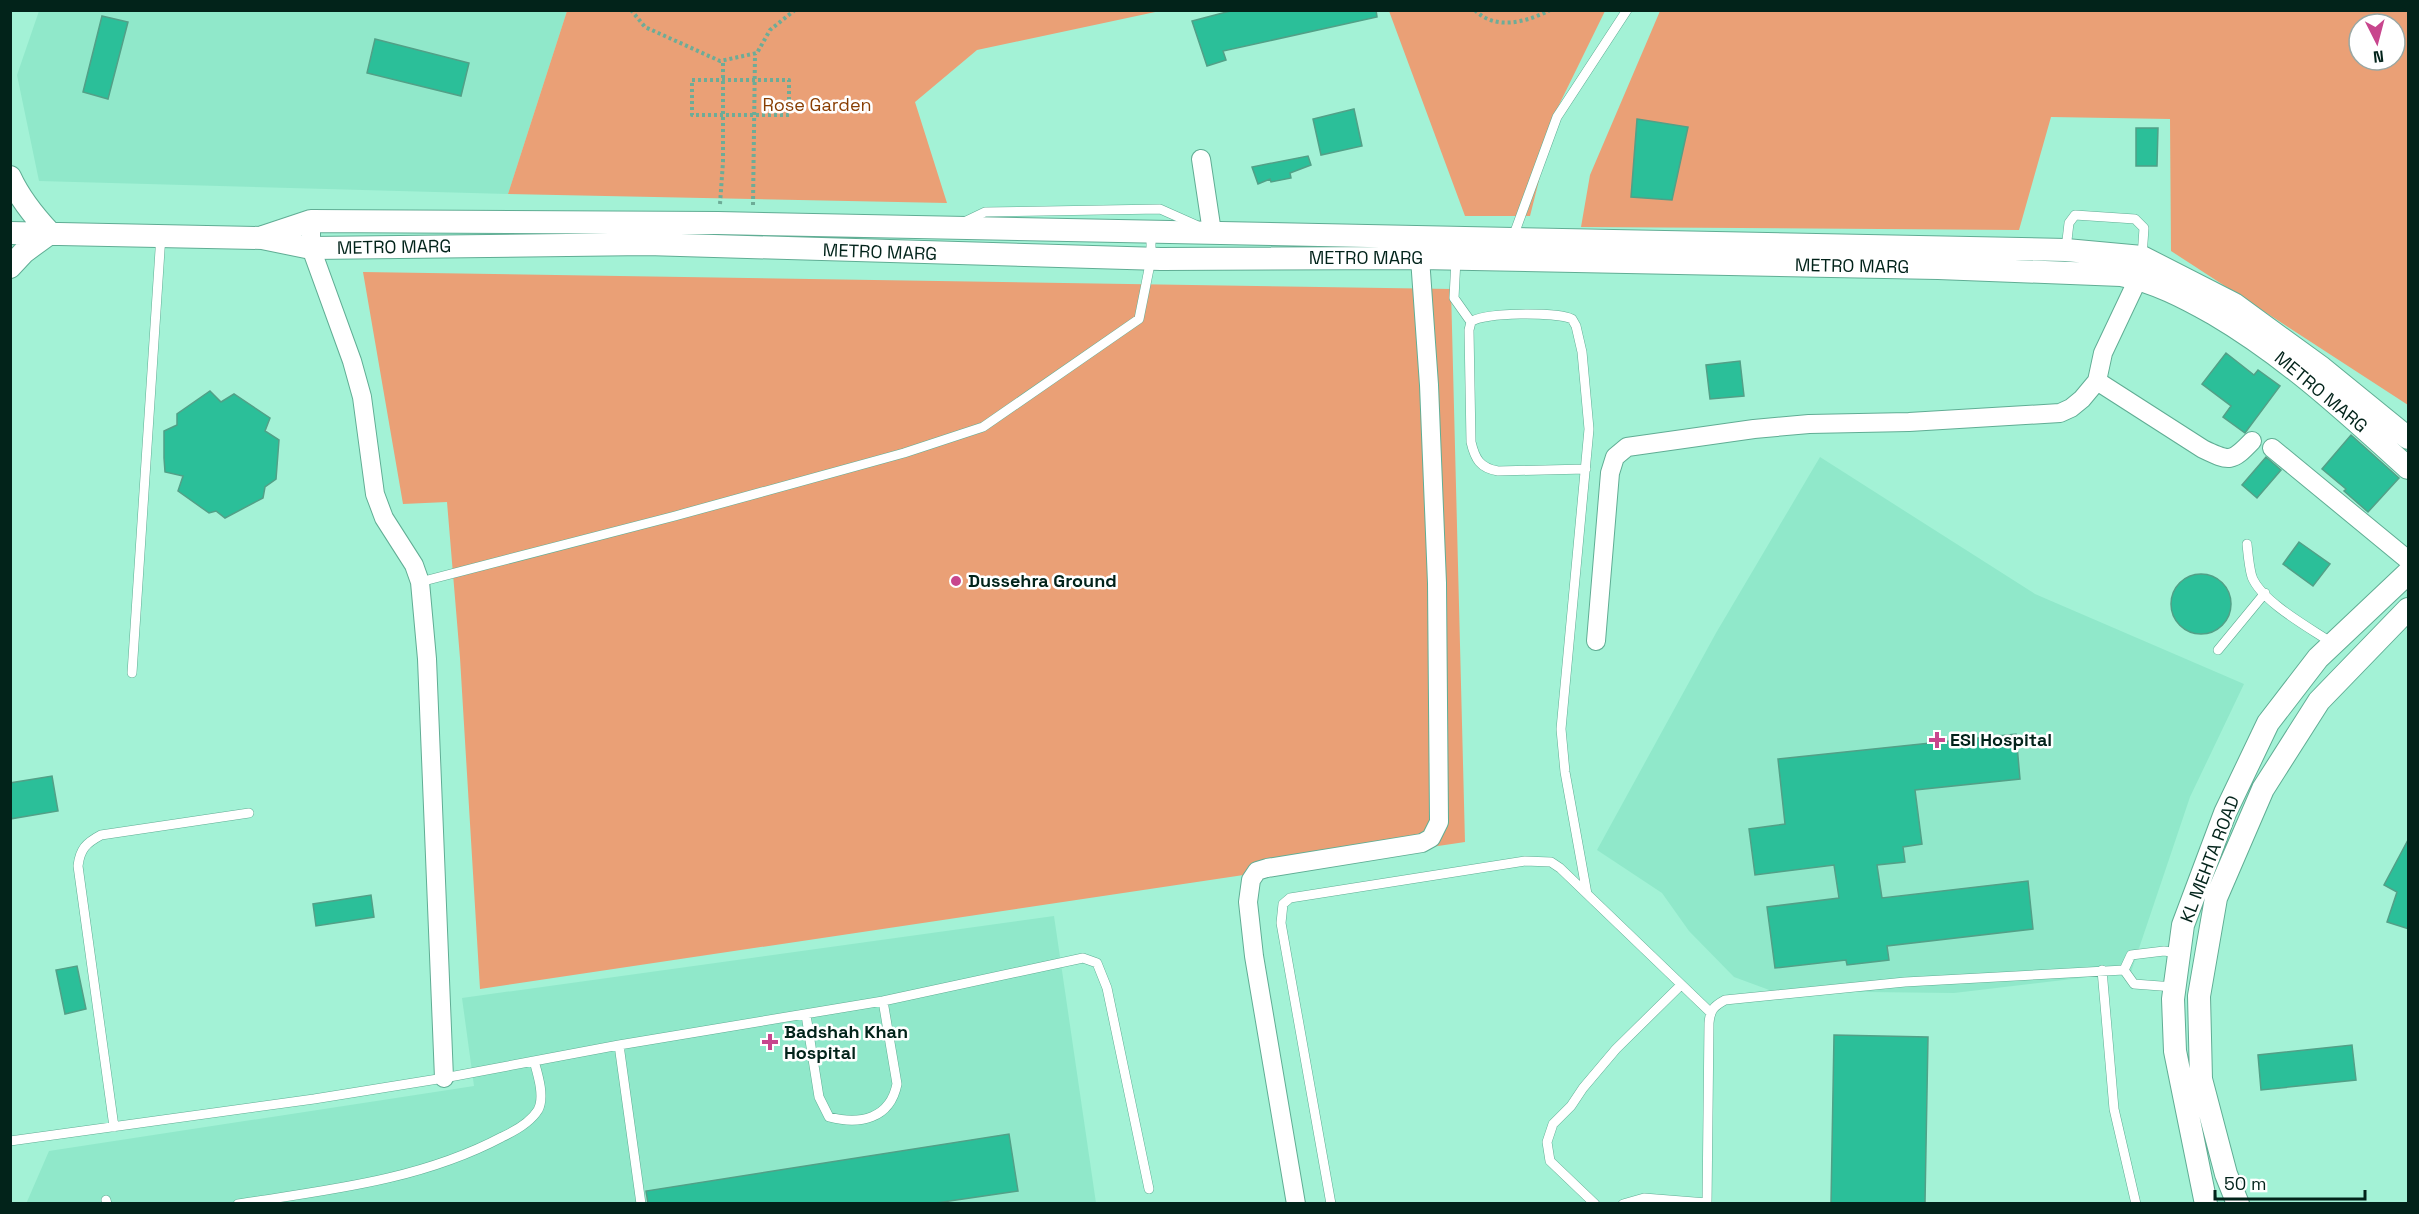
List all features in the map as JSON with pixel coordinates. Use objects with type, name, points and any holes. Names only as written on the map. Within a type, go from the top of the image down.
[{"type":"street","points":[[1202,159],[1212,232]]},
{"type":"street","points":[[10,177],[33,215],[50,233],[24,252],[10,267]]},
{"type":"street","name":"METRO MARG","points":[[261,238],[311,221],[718,223],[2066,250],[2140,268],[2234,304],[2322,368],[2409,438]]},
{"type":"street","points":[[311,221],[311,248],[352,361],[362,397],[375,494],[380,511],[414,565],[420,582],[427,659],[444,1078]]},
{"type":"street","name":"METRO MARG","points":[[10,233],[261,238],[311,248],[647,244],[1151,259],[1420,258],[2056,271],[2121,275],[2140,268]]},
{"type":"street","points":[[1296,1203],[1254,956],[1248,902],[1251,880],[1257,871],[1266,868],[1422,843],[1431,838],[1439,822],[1437,583],[1420,258]]},
{"type":"street","name":"METRO MARG","points":[[2140,268],[2175,292],[2270,348],[2317,386],[2409,468]]},
{"type":"street","points":[[1596,641],[1610,473],[1615,457],[1627,447],[1742,430],[1809,424],[2052,415],[2071,408],[2097,381],[2103,353],[2140,268]]},
{"type":"street","points":[[2097,381],[2217,456],[2229,460],[2238,456],[2252,441]]},
{"type":"street","points":[[2272,448],[2409,561]]},
{"type":"street","name":"KL MEHTA ROAD","points":[[2206,1203],[2175,1051],[2175,987],[2183,924],[2225,813],[2268,723],[2332,643],[2409,573]]},
{"type":"street","name":"KL MEHTA ROAD","points":[[2238,1203],[2226,1174],[2201,1079],[2199,996],[2216,898],[2263,789],[2319,700],[2409,609]]},
{"type":"lane","points":[[1512,260],[1513,238],[1557,117],[1627,10]]},
{"type":"lane","points":[[953,227],[985,212],[1160,209],[1212,232]]},
{"type":"lane","points":[[2066,250],[2069,223],[2075,215],[2135,219],[2145,228],[2140,268]]},
{"type":"lane","points":[[420,582],[675,516],[904,453],[983,427],[1139,319],[1151,259],[1151,231]]},
{"type":"lane","points":[[132,673],[161,236]]},
{"type":"lane","points":[[1456,259],[1455,298],[1471,322]]},
{"type":"lane","points":[[1586,469],[1498,471],[1486,469],[1480,464],[1474,455],[1472,442],[1468,330],[1471,322],[1483,317],[1554,315],[1572,319],[1579,336],[1589,429],[1586,469],[1561,729],[1565,772],[1587,894]]},
{"type":"lane","points":[[2247,544],[2253,577],[2265,593],[2332,643]]},
{"type":"lane","points":[[2218,650],[2265,593]]},
{"type":"lane","points":[[114,1127],[78,866],[79,854],[86,843],[101,835],[249,813]]},
{"type":"lane","points":[[1331,1203],[1281,923],[1283,904],[1290,898],[1300,896],[1525,861],[1551,862],[1560,868],[1710,1012],[1707,1203],[1644,1198],[1623,1203]]},
{"type":"lane","points":[[2124,970],[2131,955],[2164,951],[2179,953]]},
{"type":"lane","points":[[10,1141],[315,1099],[444,1078],[620,1045],[883,1001],[1083,958],[1097,963],[1107,988],[1121,1045],[1149,1190]]},
{"type":"lane","points":[[2102,970],[2114,1109],[2136,1203]]},
{"type":"lane","points":[[1710,1012],[1725,1000],[1905,982],[2124,970]]},
{"type":"lane","points":[[2124,970],[2134,984],[2175,987]]},
{"type":"lane","points":[[1595,1203],[1550,1161],[1546,1142],[1553,1124],[1611,1055],[1682,985]]},
{"type":"lane","points":[[806,1015],[819,1097],[823,1108],[829,1117],[840,1120],[859,1120],[873,1117],[886,1108],[894,1097],[897,1084],[883,1001]]},
{"type":"lane","points":[[620,1045],[641,1203]]},
{"type":"lane","points":[[238,1203],[315,1192],[409,1174],[476,1151],[530,1120],[539,1108],[540,1085],[534,1061]]},
{"type":"path","points":[[631,10],[645,27],[723,60],[755,54]]},
{"type":"path","points":[[1475,10],[1480,16],[1502,24],[1536,18],[1550,10]]},
{"type":"path","points":[[753,224],[755,54],[771,30],[794,11]]},
{"type":"path","points":[[718,223],[723,162],[723,60]]},
{"type":"path","points":[[692,80],[723,81],[789,80],[789,115],[692,115],[692,80]]},
{"type":"shaded area","points":[[39,11],[567,11],[508,194],[39,181],[17,75]]},
{"type":"shaded area","name":"ESI Hospital","points":[[1820,457],[2035,594],[2244,684],[2190,797],[2131,972],[1954,993],[1772,991],[1734,977],[1689,931],[1662,893],[1597,850],[1716,633]]},
{"type":"shaded area","name":"Badshah Khan Hospital","points":[[1054,916],[1096,1203],[26,1204],[49,1151],[474,1086],[462,998]]},
{"type":"green space","name":"Rose Garden","points":[[567,10],[1160,11],[977,50],[915,102],[947,203],[508,194]]},
{"type":"green space","points":[[1389,11],[1605,11],[1557,109],[1530,216],[1465,216]]},
{"type":"green space","points":[[1660,11],[2408,11],[2408,405],[2171,251],[2170,119],[2051,117],[2019,230],[1581,227],[1590,175]]},
{"type":"green space","name":"Dussehra Ground","points":[[363,272],[1451,289],[1465,842],[480,989],[460,658],[447,502],[403,504]]},
{"type":"building","points":[[1234,10],[1376,10],[1377,17],[1223,51],[1226,60],[1207,66],[1192,21]]},
{"type":"building","points":[[102,16],[128,22],[108,99],[83,92]]},
{"type":"building","points":[[375,39],[469,63],[461,96],[367,73]]},
{"type":"building","points":[[1354,109],[1362,146],[1321,155],[1313,119]]},
{"type":"building","points":[[1637,119],[1688,127],[1672,200],[1631,197]]},
{"type":"building","points":[[2136,128],[2158,128],[2157,166],[2136,166]]},
{"type":"building","points":[[1308,156],[1311,165],[1290,173],[1291,178],[1271,182],[1270,179],[1258,184],[1252,167]]},
{"type":"building","points":[[2226,353],[2254,375],[2258,370],[2280,386],[2245,433],[2223,417],[2231,406],[2202,384]]},
{"type":"building","points":[[1740,361],[1744,396],[1710,399],[1706,365]]},
{"type":"building","points":[[210,391],[221,402],[234,394],[270,418],[265,431],[279,440],[276,479],[265,487],[263,498],[225,518],[216,511],[209,513],[178,491],[183,476],[165,472],[164,431],[177,425],[177,414]]},
{"type":"building","points":[[2351,435],[2399,478],[2368,512],[2322,469]]},
{"type":"building","points":[[2266,457],[2281,470],[2257,498],[2242,485]]},
{"type":"building","points":[[2299,542],[2330,564],[2313,586],[2283,564]]},
{"type":"building","points":[[2201,574],[2218,579],[2226,587],[2231,604],[2226,621],[2218,629],[2201,634],[2184,629],[2176,621],[2171,604],[2176,587],[2184,579]]},
{"type":"building","points":[[2016,734],[2020,779],[1915,790],[1922,844],[1903,847],[1905,862],[1877,865],[1882,898],[2028,881],[2033,929],[1887,946],[1889,960],[1847,965],[1846,960],[1775,968],[1767,907],[1839,898],[1834,865],[1755,875],[1749,829],[1785,824],[1778,759]]},
{"type":"building","points":[[52,776],[58,811],[10,819],[10,783]]},
{"type":"building","points":[[2409,838],[2409,929],[2387,922],[2397,892],[2384,885]]},
{"type":"building","points":[[371,895],[374,917],[316,926],[313,904]]},
{"type":"building","points":[[77,966],[86,1009],[65,1014],[56,970]]},
{"type":"building","points":[[1834,1035],[1928,1037],[1925,1203],[1831,1203]]},
{"type":"building","points":[[2352,1045],[2356,1080],[2261,1090],[2258,1055]]},
{"type":"building","points":[[1009,1134],[1018,1191],[936,1203],[648,1203],[646,1191]]},
{"type":"place","name":"Dussehra Ground","points":[[956,581]]},
{"type":"place","name":"ESI Hospital","points":[[1937,740]]},
{"type":"place","name":"Badshah Khan Hospital","points":[[770,1042]]}]
